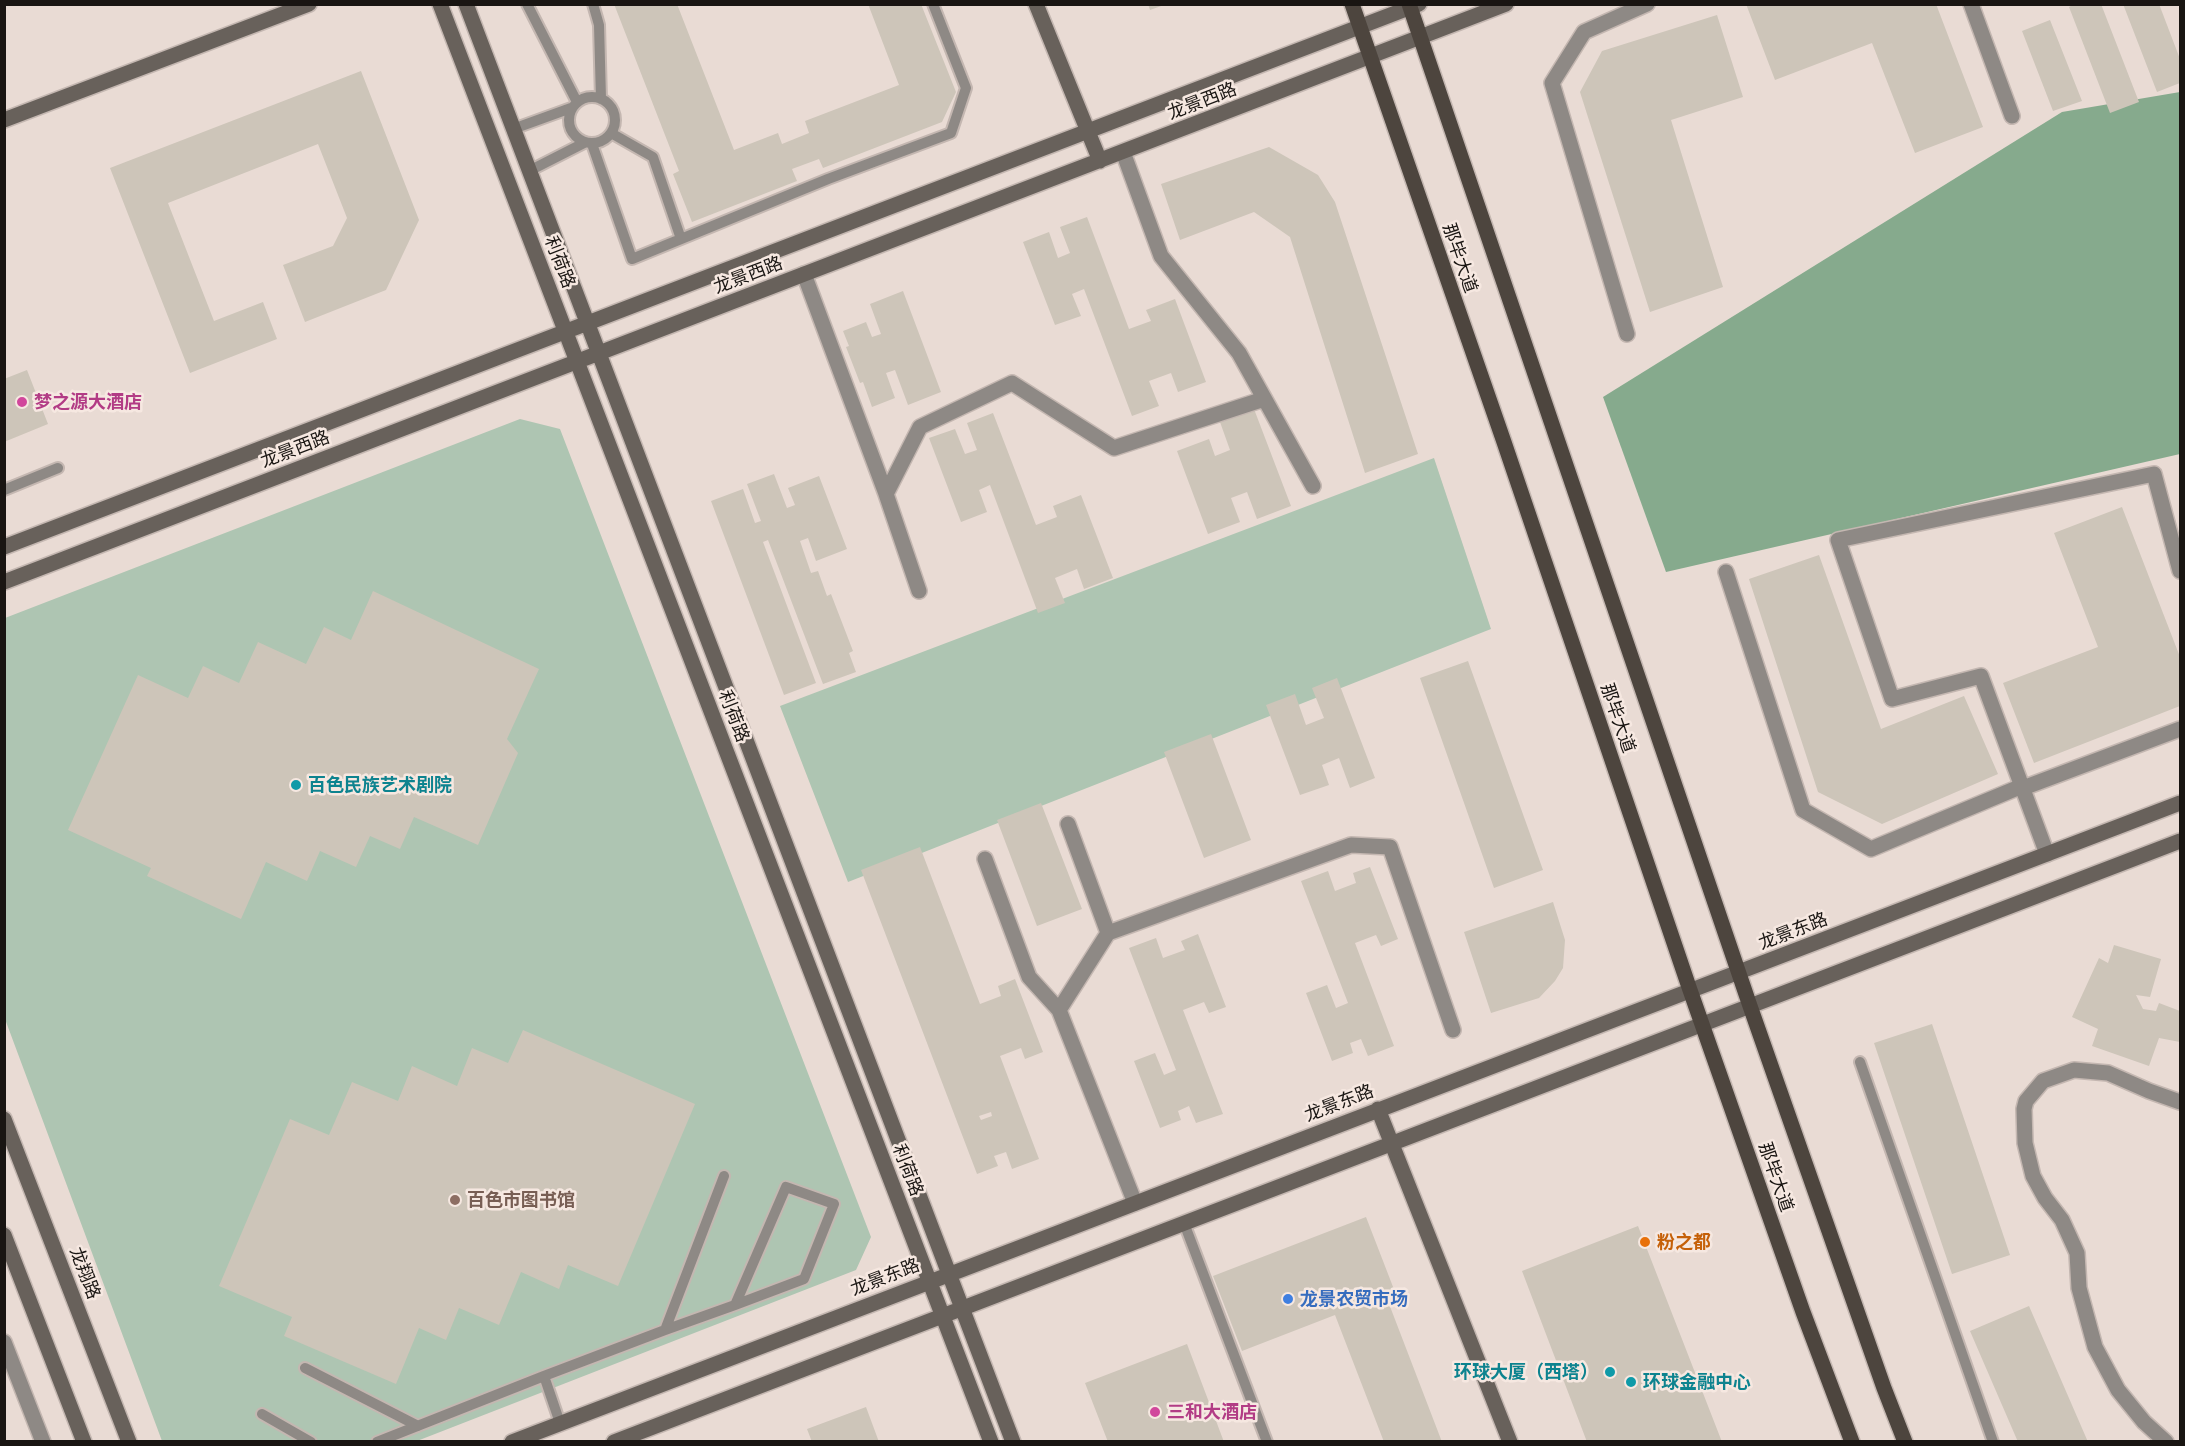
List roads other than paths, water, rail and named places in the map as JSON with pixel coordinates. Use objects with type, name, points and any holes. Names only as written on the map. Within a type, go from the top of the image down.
[{"type":"main road","points":[[4,120],[309,4]]},
{"type":"main road","name":"利荷路","points":[[440,4],[991,1442]]},
{"type":"main road","name":"利荷路","points":[[466,4],[1013,1442]]},
{"type":"main road","points":[[1036,4],[1100,161]]},
{"type":"main road","name":"那毕大道","points":[[1352,4],[1500,430],[1690,990],[1803,1312],[1852,1442]]},
{"type":"main road","name":"龙景西路","points":[[4,582],[1506,4]]},
{"type":"main road","name":"龙景西路","points":[[4,547],[1413,6]]},
{"type":"main road","name":"那毕大道","points":[[1413,6],[1420,38],[1750,1006],[1905,1442]]},
{"type":"main road","name":"龙景东路","points":[[512,1442],[2181,803]]},
{"type":"main road","points":[[614,1442],[2181,841]]},
{"type":"main road","points":[[1378,1109],[1510,1442]]},
{"type":"main road","name":"龙翔路","points":[[4,1119],[129,1442]]},
{"type":"main road","points":[[4,1235],[84,1442]]},
{"type":"street","points":[[1627,334],[1552,83],[1584,32],[1647,4]]},
{"type":"street","points":[[1971,4],[2012,116]]},
{"type":"street","points":[[1123,152],[1161,256],[1239,353],[1313,486]]},
{"type":"street","points":[[804,274],[886,494],[919,591]]},
{"type":"street","points":[[886,494],[920,427],[1012,383],[1114,448],[1264,399]]},
{"type":"street","points":[[2048,854],[1981,676],[1892,699],[1838,540],[2154,474],[2181,571]]},
{"type":"street","points":[[1725,572],[1803,810],[1871,849],[2022,787],[2181,729]]},
{"type":"street","points":[[1068,824],[1108,933]]},
{"type":"street","points":[[1059,1010],[1108,933],[1351,845],[1390,847],[1453,1030]]},
{"type":"street","points":[[985,859],[1029,977],[1059,1010],[1135,1203]]},
{"type":"street","points":[[2166,1442],[2144,1422],[2118,1390],[2095,1347],[2079,1288],[2077,1253],[2062,1220],[2045,1198],[2033,1176],[2025,1143],[2024,1109],[2026,1101],[2043,1081],[2074,1070],[2108,1073],[2181,1102]]},
{"type":"street","points":[[4,1342],[43,1442]]},
{"type":"lane","points":[[527,4],[574,105],[568,124],[577,139],[588,143],[632,259],[828,179],[951,133],[966,88],[933,4]]},
{"type":"lane","points":[[593,4],[599,25],[601,99]]},
{"type":"lane","points":[[513,129],[593,97],[601,99],[613,111],[615,118],[611,133],[606,139],[588,143],[529,171]]},
{"type":"lane","points":[[611,133],[652,157],[681,239]]},
{"type":"lane","points":[[4,489],[58,468]]},
{"type":"lane","points":[[1860,1062],[1993,1442]]},
{"type":"lane","points":[[665,1330],[724,1176]]},
{"type":"lane","points":[[377,1442],[544,1376],[665,1330],[735,1305],[804,1279],[834,1204],[786,1187],[735,1305]]},
{"type":"lane","points":[[1184,1223],[1267,1442]]},
{"type":"lane","points":[[305,1368],[418,1426]]},
{"type":"lane","points":[[544,1376],[560,1423]]},
{"type":"lane","points":[[262,1414],[311,1442]]},
{"type":"place","name":"梦之源大酒店","points":[[22,402]]},
{"type":"place","name":"百色民族艺术剧院","points":[[296,785]]},
{"type":"place","name":"百色市图书馆","points":[[455,1200]]},
{"type":"place","name":"粉之都","points":[[1645,1242]]},
{"type":"place","name":"龙景农贸市场","points":[[1288,1299]]},
{"type":"place","name":"环球大厦（西塔）","points":[[1610,1372]]},
{"type":"place","name":"环球金融中心","points":[[1631,1382]]},
{"type":"place","name":"三和大酒店","points":[[1155,1412]]}]
